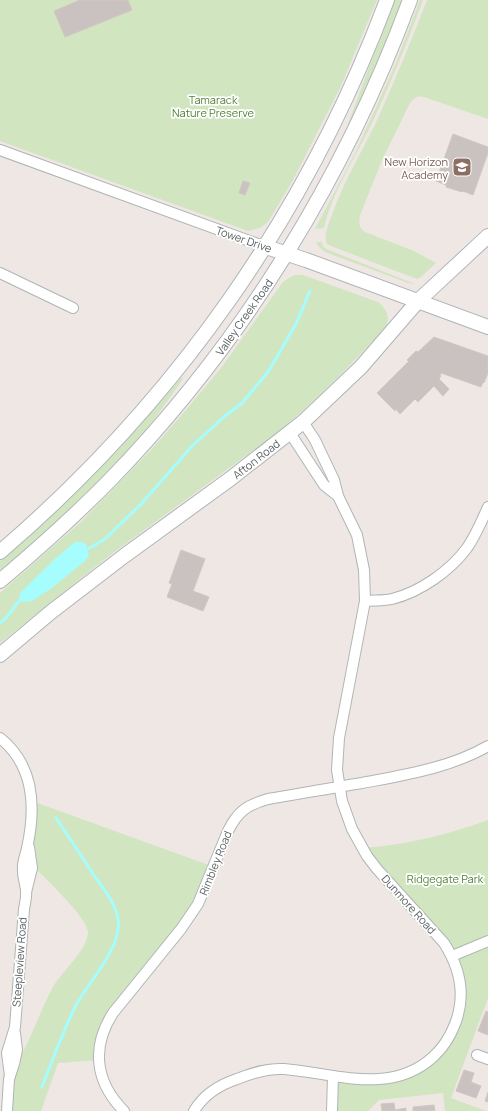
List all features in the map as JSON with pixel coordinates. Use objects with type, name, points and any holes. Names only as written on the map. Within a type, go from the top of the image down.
[{"type":"main road","name":"Valley Creek Road","points":[[0,552],[74,484],[117,440],[147,406],[209,329],[266,247],[304,182],[335,121],[363,60],[387,0]]},
{"type":"main road","name":"Valley Creek Road","points":[[0,581],[78,511],[158,428],[188,392],[257,300],[287,254],[326,188],[357,127],[388,57],[410,0]]},
{"type":"main road","name":"Afton Road","points":[[0,655],[51,612],[118,560],[230,480],[303,422],[361,367],[418,301],[488,236]]},
{"type":"main road","name":"Tower Drive","points":[[266,247],[488,327]]},
{"type":"street","name":"Tower Drive","points":[[0,150],[266,247]]},
{"type":"street","points":[[0,273],[73,308]]},
{"type":"street","name":"Dunmore Road","points":[[194,1111],[213,1089],[258,1071],[283,1069],[333,1076],[382,1080],[396,1077],[421,1066],[438,1052],[447,1041],[458,1018],[461,991],[459,974],[452,956],[444,943],[367,856],[352,829],[342,801],[337,756],[339,738],[365,601],[364,570],[356,535],[338,496],[334,480],[315,440],[303,422]]},
{"type":"street","name":"Dunmore Road","points":[[290,433],[324,485],[338,496]]},
{"type":"street","points":[[365,601],[392,599],[404,595],[420,588],[450,567],[467,548],[488,507]]},
{"type":"street","name":"Steepleview Road","points":[[0,738],[16,753],[24,767],[29,781],[32,811],[22,874],[26,892],[15,1032],[7,1053],[10,1076],[7,1111]]},
{"type":"street","name":"Rimbley Road","points":[[124,1111],[108,1092],[100,1071],[99,1060],[102,1035],[106,1024],[113,1013],[181,929],[198,904],[233,822],[245,808],[254,803],[268,799],[415,773],[455,761],[488,746]]},
{"type":"street","points":[[452,956],[488,941]]},
{"type":"street","points":[[476,1055],[488,1059]]},
{"type":"street","points":[[332,1111],[333,1076]]},
{"type":"green space","name":"Tamarack Nature Preserve","points":[[0,0],[377,0],[340,88],[293,180],[268,222],[260,228],[248,231],[0,141]]},
{"type":"green space","points":[[394,0],[403,0],[383,52],[350,125],[348,124]]},
{"type":"green space","points":[[420,0],[423,0],[398,65],[369,129],[332,202],[324,228],[315,229],[355,153],[375,110],[396,63]]},
{"type":"green space","points":[[427,0],[488,0],[488,119],[424,97],[416,97],[412,100],[408,107],[382,160],[360,215],[360,226],[365,232],[414,251],[436,263],[417,279],[327,244],[326,233],[337,202],[379,116]]},
{"type":"green space","points":[[321,241],[326,249],[415,284],[408,283],[325,252],[316,243]]},
{"type":"green space","points":[[295,275],[303,275],[378,302],[384,308],[388,317],[386,326],[335,380],[277,433],[110,555],[0,643],[0,593],[81,522],[151,450],[221,368],[283,282]]},
{"type":"green space","points":[[181,378],[183,379],[157,415],[125,454],[91,490],[0,571],[0,561],[48,518],[117,450]]},
{"type":"green space","points":[[32,801],[214,867],[204,892],[113,1013],[99,1060],[58,1063],[41,1111],[7,1111],[9,1078],[25,1048],[53,987],[79,953],[87,938],[88,932],[86,925],[73,907],[32,865]]},
{"type":"green space","name":"Ridgegate Park","points":[[488,820],[488,998],[451,1098],[486,1111],[445,1111],[443,1093],[379,1100],[368,1111],[332,1111],[333,1076],[397,1077],[438,1052],[460,1005],[452,956],[363,848],[379,847],[426,838]]},
{"type":"water","points":[[75,542],[82,542],[86,544],[89,556],[85,561],[52,588],[32,601],[19,601],[19,596],[22,591]]},
{"type":"building","points":[[80,0],[128,0],[132,10],[65,37],[54,11]]},
{"type":"building","name":"New Horizon Academy","points":[[453,134],[488,147],[488,153],[473,195],[446,187],[446,185],[436,181]]},
{"type":"building","points":[[243,181],[250,183],[245,195],[239,193]]},
{"type":"building","points":[[434,337],[488,356],[488,373],[484,383],[483,382],[481,387],[441,373],[439,379],[449,389],[443,396],[434,386],[418,402],[415,399],[400,414],[377,393],[409,361],[407,360],[416,351],[418,352]]},
{"type":"building","points":[[181,550],[205,559],[193,591],[209,597],[203,611],[167,597],[172,584],[169,583]]},
{"type":"building","points":[[486,1011],[488,1012],[488,1035],[478,1031]]},
{"type":"building","points":[[464,1070],[474,1073],[471,1082],[481,1086],[476,1098],[456,1091]]},
{"type":"building","points":[[488,1092],[488,1102],[485,1101]]},
{"type":"building","points":[[394,1103],[395,1110],[406,1108],[406,1111],[382,1111],[381,1104]]},
{"type":"building","points":[[434,1105],[435,1111],[413,1111],[413,1107]]},
{"type":"waterway","points":[[88,549],[105,539],[142,503],[192,446],[225,416],[242,403],[268,372],[296,324],[310,291]]},
{"type":"waterway","points":[[0,623],[6,618],[19,601]]},
{"type":"waterway","points":[[42,1087],[62,1035],[76,1005],[110,952],[118,930],[118,919],[114,907],[105,890],[56,818]]},
{"type":"place","name":"New Horizon Academy","points":[[462,167]]}]
